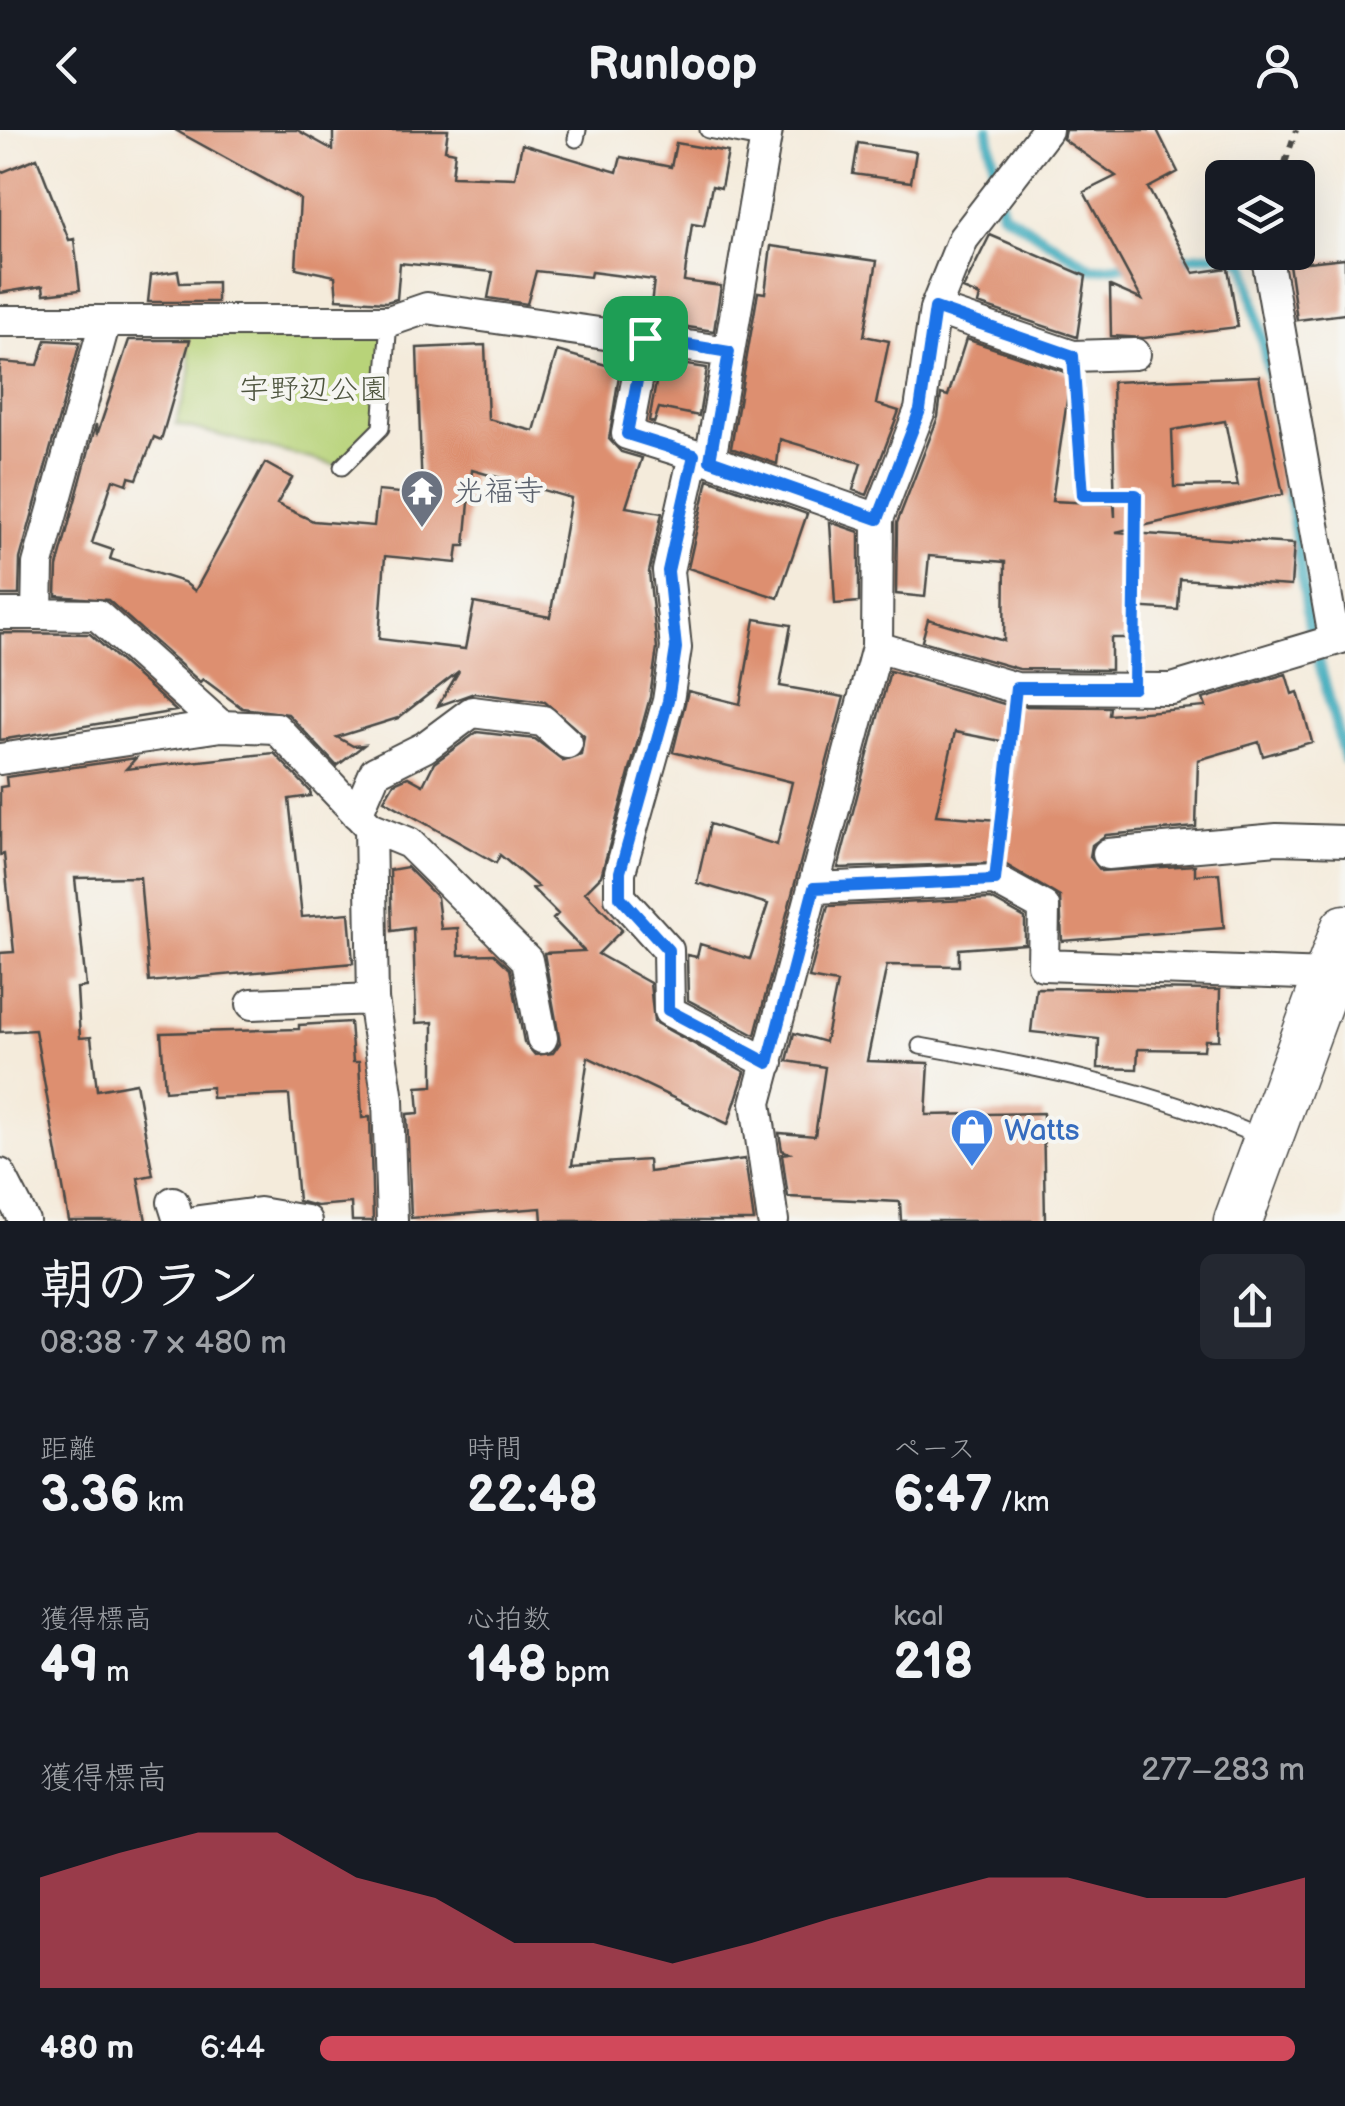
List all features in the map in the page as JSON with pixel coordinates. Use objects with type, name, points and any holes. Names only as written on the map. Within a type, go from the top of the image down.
[{"type":"main road","points":[[1238,1221],[1345,929]]},
{"type":"street","points":[[773,1221],[756,1103],[877,647],[878,519],[920,410],[935,308],[962,239],[1047,130]]},
{"type":"street","points":[[766,135],[729,352],[668,571],[676,648],[668,701],[620,872],[620,897],[668,950],[668,1010],[768,1063]]},
{"type":"street","points":[[877,647],[1016,688],[1172,689],[1340,638],[1269,270]]},
{"type":"street","points":[[0,321],[388,322],[426,308],[729,352]]},
{"type":"street","points":[[935,308],[1073,356],[1136,354]]},
{"type":"street","points":[[37,614],[38,564],[105,322]]},
{"type":"street","points":[[645,338],[627,434],[878,519]]},
{"type":"street","points":[[0,614],[96,616],[221,726]]},
{"type":"street","points":[[392,1221],[388,1100],[373,999],[364,821],[375,772],[426,747],[472,712],[543,722],[568,744]]},
{"type":"street","points":[[0,759],[221,726],[276,728],[364,821],[409,843],[527,960],[542,1038]]},
{"type":"street","points":[[1108,854],[1277,839],[1345,841]]},
{"type":"street","points":[[814,888],[995,880],[1044,907],[1044,964],[1328,975]]},
{"type":"street","points":[[252,1004],[373,999]]},
{"type":"street","points":[[2,1180],[24,1221]]},
{"type":"street","points":[[199,1221],[259,1213],[306,1221]]},
{"type":"lane","points":[[708,130],[766,135]]},
{"type":"lane","points":[[342,467],[380,428],[388,322]]},
{"type":"lane","points":[[920,1046],[1078,1074],[1230,1123],[1267,1140]]},
{"type":"path","points":[[1286,160],[1296,130]]},
{"type":"path","points":[[1073,356],[1083,495],[1136,495],[1134,688]]},
{"type":"path","points":[[995,880],[1016,688]]},
{"type":"green space","name":"宇野辺公園","points":[[389,321],[381,428],[342,467],[176,424],[188,382],[190,358],[187,347],[168,322]]},
{"type":"building","points":[[175,130],[297,130],[333,150],[333,130],[448,130],[445,150],[455,152],[452,176],[515,178],[522,144],[617,172],[621,157],[671,167],[676,143],[728,152],[721,188],[712,186],[704,226],[692,224],[684,281],[721,286],[714,331],[649,321],[654,280],[591,272],[590,277],[536,271],[527,304],[488,298],[493,272],[400,263],[397,299],[337,299],[335,276],[296,268],[300,199]]},
{"type":"building","points":[[1065,130],[1157,130],[1178,172],[1148,188],[1194,273],[1228,270],[1238,327],[1144,338],[1111,336],[1110,286],[1142,300],[1084,192],[1116,176],[1063,139]]},
{"type":"building","points":[[858,143],[916,152],[911,182],[853,174]]},
{"type":"building","points":[[37,158],[69,240],[74,239],[80,290],[44,294],[43,286],[0,293],[0,173]]},
{"type":"building","points":[[990,235],[1086,276],[1077,337],[978,304],[980,296],[963,289]]},
{"type":"building","points":[[771,246],[877,261],[864,336],[889,341],[876,404],[899,411],[867,495],[853,490],[861,463],[780,439],[777,464],[731,448],[758,292],[765,293]]},
{"type":"building","points":[[1345,258],[1345,314],[1297,320],[1290,270],[1315,270],[1315,261]]},
{"type":"building","points":[[178,271],[180,283],[217,282],[217,302],[148,302],[151,275]]},
{"type":"building","points":[[966,339],[1071,374],[1052,501],[1114,504],[1115,517],[1112,382],[1259,376],[1283,494],[1116,532],[1294,544],[1291,586],[1180,579],[1178,610],[1131,607],[1131,638],[1111,638],[1111,670],[1019,669],[922,641],[928,619],[1004,641],[1005,562],[929,556],[925,597],[896,594],[897,523],[938,417],[941,394],[948,396]],"holes":[[[1225,421],[1238,486],[1174,487],[1172,430]]]},
{"type":"building","points":[[46,340],[80,342],[20,559],[19,595],[0,595],[0,362],[38,365]]},
{"type":"building","points":[[129,340],[190,340],[161,440],[154,437],[137,479],[129,477],[127,484],[113,479],[92,543],[113,550],[110,559],[184,582],[195,591],[265,463],[292,478],[277,504],[313,521],[374,526],[378,491],[422,495],[417,348],[485,345],[488,419],[534,431],[557,351],[620,369],[609,439],[621,452],[642,458],[626,507],[662,513],[649,572],[657,648],[650,697],[601,876],[585,892],[622,930],[598,954],[650,983],[654,1022],[745,1072],[728,1124],[588,1057],[572,1165],[648,1160],[649,1172],[745,1159],[754,1221],[542,1221],[541,1208],[411,1218],[407,1114],[419,1113],[417,1087],[433,1086],[433,1022],[416,1023],[413,928],[392,931],[390,870],[407,867],[437,897],[441,929],[458,928],[459,955],[494,954],[510,969],[524,1042],[535,1055],[553,1053],[560,1043],[544,953],[584,951],[553,919],[558,914],[532,888],[538,887],[500,855],[496,863],[384,800],[394,783],[408,777],[423,785],[434,763],[477,732],[535,739],[564,761],[581,755],[584,736],[545,702],[474,693],[438,706],[459,671],[398,718],[337,737],[353,746],[364,745],[337,766],[288,714],[242,708],[203,679],[200,682],[108,600],[56,596],[57,567],[96,424],[97,435]],"holes":[[[472,470],[571,498],[550,617],[474,603],[465,649],[379,639],[385,556],[456,563],[458,546],[465,546]]]},
{"type":"building","points":[[660,361],[707,368],[699,416],[659,408],[654,423],[649,421]]},
{"type":"building","points":[[708,479],[807,514],[778,598],[688,568]]},
{"type":"building","points":[[830,522],[859,532],[859,602],[835,604]]},
{"type":"building","points":[[755,619],[791,625],[780,686],[844,697],[755,1035],[688,1000],[687,955],[697,957],[700,944],[750,959],[768,904],[697,883],[710,824],[777,845],[792,782],[673,752],[688,691],[740,704]]},
{"type":"building","points":[[0,633],[90,634],[176,711],[0,740]]},
{"type":"building","points":[[890,671],[1011,706],[1110,707],[1109,715],[1206,707],[1203,699],[1286,674],[1292,694],[1298,692],[1312,742],[1263,756],[1259,742],[1198,760],[1196,827],[1106,835],[1092,845],[1090,857],[1101,871],[1195,865],[1195,875],[1219,873],[1224,928],[1062,941],[1060,897],[1003,863],[838,868]],"holes":[[[955,732],[1016,744],[1010,821],[936,815]]]},
{"type":"building","points":[[274,753],[311,796],[289,799],[302,917],[349,913],[353,963],[149,982],[140,877],[75,878],[86,987],[77,988],[80,1038],[91,1037],[97,1090],[136,1083],[153,1175],[138,1178],[146,1221],[69,1221],[35,1030],[0,1032],[0,953],[14,952],[4,854],[0,855],[0,787],[7,786],[6,777],[136,758],[126,769]]},
{"type":"building","points":[[991,899],[1025,918],[1025,944],[959,949],[959,966],[887,965],[867,1061],[929,1063],[926,1115],[1043,1113],[1045,1221],[901,1221],[900,1202],[788,1197],[782,1154],[789,1153],[782,1150],[779,1133],[815,1136],[825,1067],[787,1061],[794,1033],[825,1042],[837,983],[809,978],[828,906]]},
{"type":"building","points":[[1036,988],[1220,990],[1219,1040],[1205,1040],[1204,1050],[1138,1049],[1137,1069],[1098,1068],[1099,1039],[1031,1032]]},
{"type":"building","points":[[350,1022],[353,1062],[359,1062],[362,1118],[370,1117],[373,1221],[352,1221],[351,1203],[316,1206],[298,1201],[289,1095],[212,1098],[212,1087],[165,1091],[161,1033],[299,1029],[299,1025]]},
{"type":"waterway","points":[[988,130],[1002,212],[1093,269],[1138,264]]},
{"type":"waterway","points":[[1171,260],[1231,253],[1246,265],[1278,413],[1309,624],[1345,759]]},
{"type":"place","name":"光福寺","points":[[422,529]]},
{"type":"place","name":"Watts","points":[[972,1168]]},
{"type":"route","points":[[935,308],[1073,356],[1083,495],[1136,495],[1134,688],[1016,688],[995,880],[814,888],[768,1063],[668,1010],[668,950],[620,897],[620,872],[668,701],[676,648],[668,571],[694,455],[627,434],[645,338],[729,352],[710,460],[878,519],[920,410],[935,308]]}]
